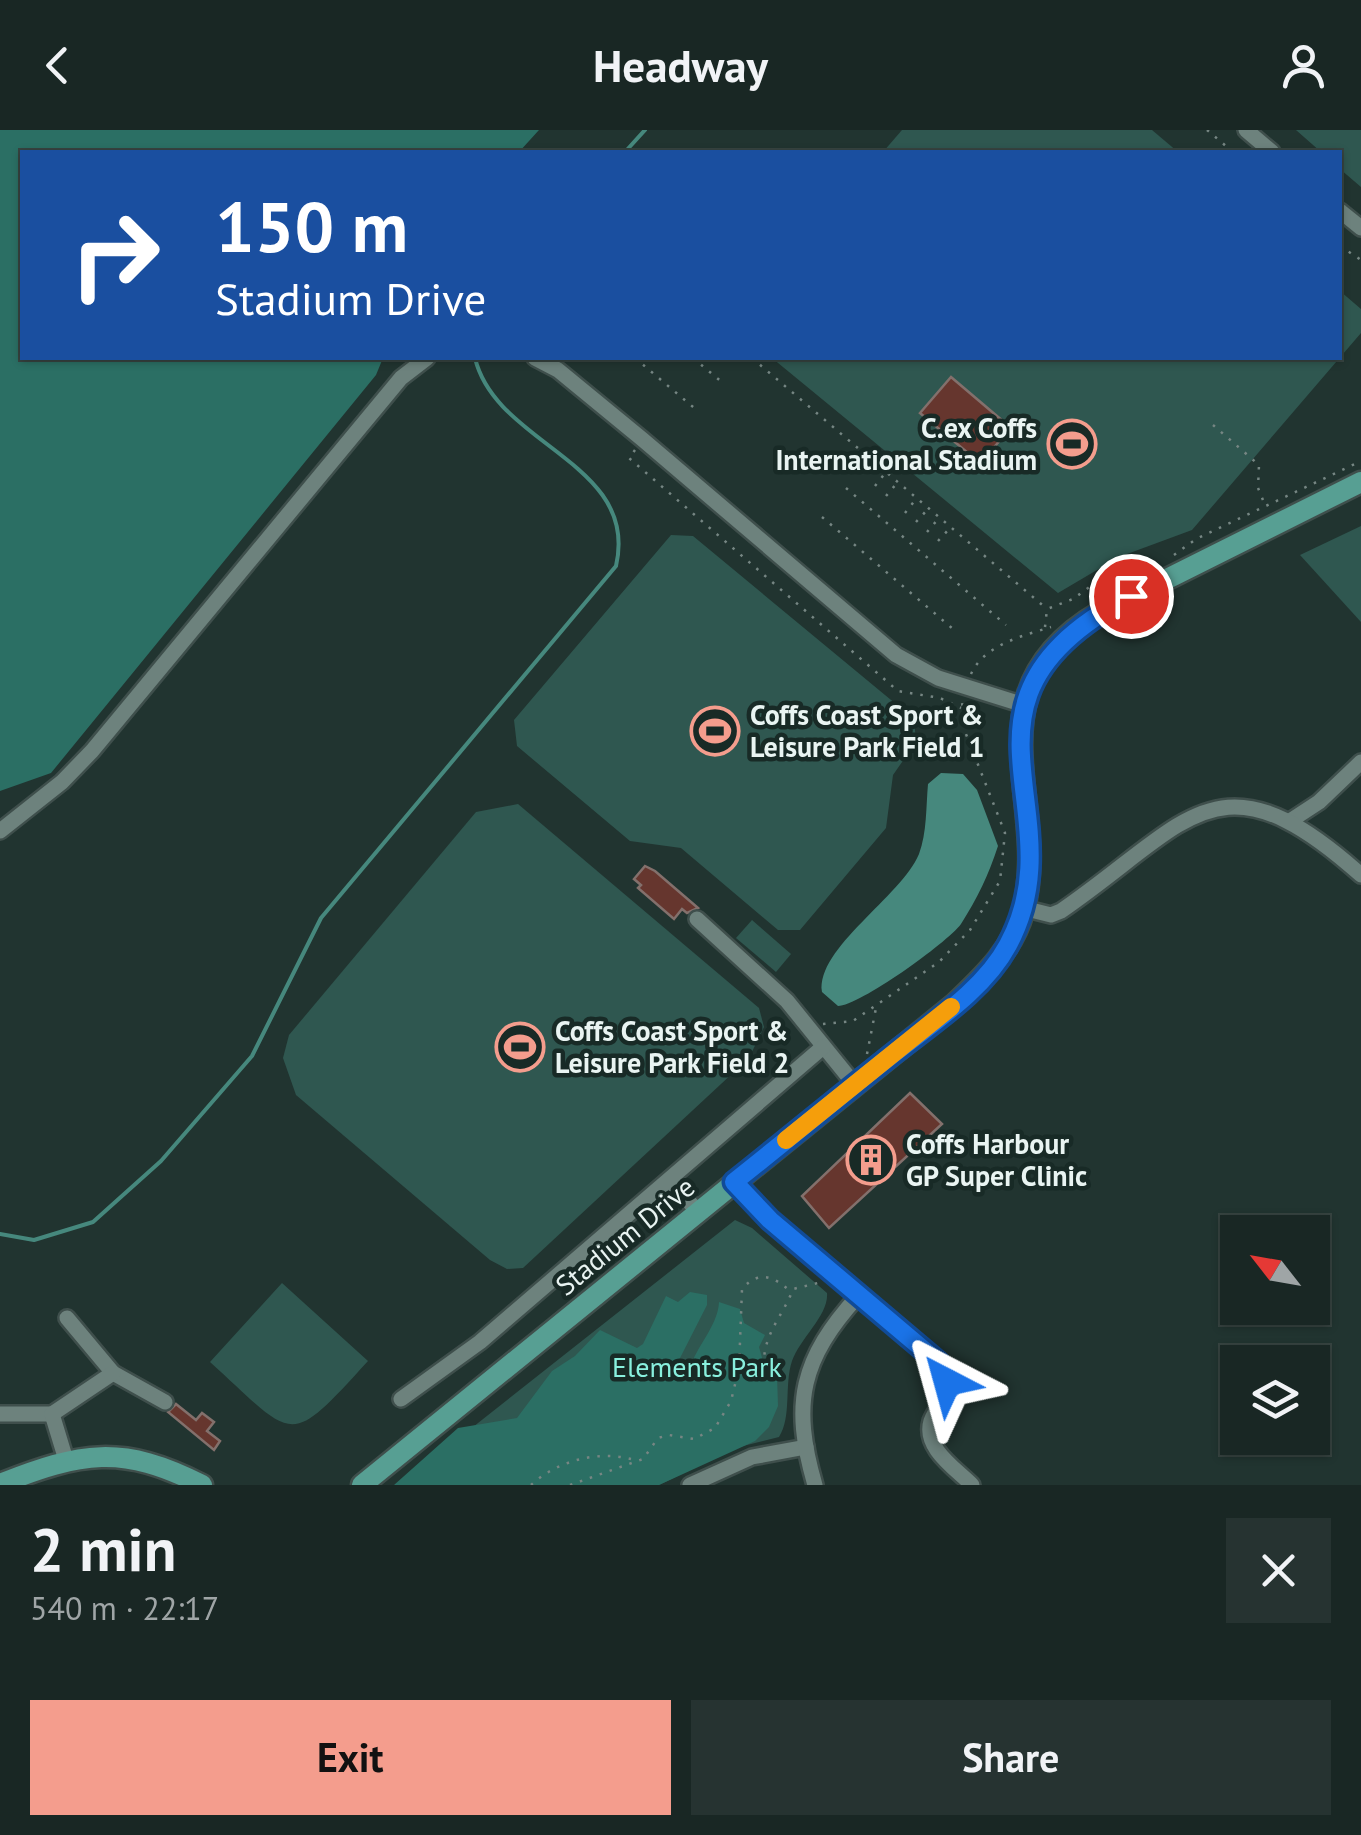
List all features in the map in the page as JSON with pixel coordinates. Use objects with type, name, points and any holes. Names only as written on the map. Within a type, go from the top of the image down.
[{"type":"main road","name":"Stadium Drive","points":[[362,1485],[855,1085],[990,970],[1007,948],[1023,908],[1027,846],[1019,769],[1026,706],[1038,672],[1080,624],[1361,482]]},
{"type":"main road","points":[[0,1484],[66,1460],[106,1454],[143,1459],[202,1485]]},
{"type":"street","points":[[1246,130],[1270,150]]},
{"type":"street","points":[[1342,212],[1361,228]]},
{"type":"street","points":[[0,831],[30,810],[92,751],[401,378],[424,360]]},
{"type":"street","points":[[539,360],[558,370],[654,447],[904,661],[938,678],[1026,706]]},
{"type":"street","points":[[1290,822],[1361,762]]},
{"type":"street","points":[[1023,908],[1051,915],[1061,911],[1200,812],[1253,806],[1320,838],[1361,875]]},
{"type":"street","points":[[697,919],[766,979],[855,1085]]},
{"type":"street","points":[[401,1399],[480,1342],[823,1047]]},
{"type":"street","points":[[670,1180],[698,1212]]},
{"type":"street","points":[[734,1182],[858,1296],[938,1362],[946,1376],[948,1393],[933,1416],[931,1437],[936,1449],[972,1485]]},
{"type":"street","points":[[815,1485],[806,1447],[802,1394],[809,1364],[822,1340],[858,1296]]},
{"type":"street","points":[[67,1318],[112,1373],[165,1402]]},
{"type":"street","points":[[0,1414],[52,1414],[112,1373]]},
{"type":"street","points":[[52,1414],[66,1460]]},
{"type":"street","points":[[690,1485],[752,1457],[806,1447]]},
{"type":"path","points":[[1206,130],[1231,150]]},
{"type":"path","points":[[637,360],[699,412]]},
{"type":"path","points":[[694,360],[723,383]]},
{"type":"path","points":[[754,360],[1047,609]]},
{"type":"path","points":[[1213,425],[1259,465],[1258,488],[1266,506]]},
{"type":"path","points":[[654,447],[628,458],[893,686],[905,694],[936,696],[961,708]]},
{"type":"path","points":[[874,486],[886,472]]},
{"type":"path","points":[[886,496],[898,482]]},
{"type":"path","points":[[846,488],[1006,625]]},
{"type":"path","points":[[905,513],[917,498]]},
{"type":"path","points":[[916,522],[928,508]]},
{"type":"path","points":[[822,517],[953,628]]},
{"type":"path","points":[[927,532],[940,517]]},
{"type":"path","points":[[938,541],[950,526]]},
{"type":"path","points":[[1047,609],[1072,599],[1107,574],[1122,584]]},
{"type":"path","points":[[1045,629],[1047,609]]},
{"type":"path","points":[[816,1022],[840,1026],[876,1007],[956,946],[982,913],[1002,875],[1006,853],[1002,822],[964,729],[963,697]]},
{"type":"path","points":[[875,1068],[867,1045],[876,1007]]},
{"type":"path","points":[[570,1485],[644,1458],[658,1438],[669,1434],[694,1440],[715,1428],[729,1407],[739,1368],[743,1320],[738,1302],[745,1285],[767,1276],[791,1292]]},
{"type":"path","points":[[791,1292],[823,1281]]},
{"type":"path","points":[[739,1368],[754,1367],[764,1360],[768,1336],[786,1310],[791,1292]]},
{"type":"path","points":[[532,1485],[556,1468],[589,1456],[609,1454],[632,1460]]},
{"type":"green space","points":[[0,130],[539,130],[521,150],[20,150],[20,360],[382,360],[376,375],[51,773],[0,791]]},
{"type":"green space","points":[[902,130],[1152,130],[1176,150],[885,150]]},
{"type":"green space","points":[[1296,130],[1361,130],[1361,187],[1342,171],[1342,150],[1319,150]]},
{"type":"green space","points":[[1342,293],[1361,309],[1361,333],[1342,355]]},
{"type":"green space","name":"C.ex Coffs International Stadium","points":[[774,360],[1338,360],[1192,530],[1119,557],[1058,593]]},
{"type":"green space","points":[[1361,526],[1361,622],[1300,555]]},
{"type":"green space","name":"Coffs Coast Sport & Leisure Park Field 1","points":[[671,535],[693,536],[914,719],[916,742],[893,775],[886,828],[800,930],[778,930],[681,848],[630,841],[517,746],[514,720]]},
{"type":"green space","name":"Coffs Coast Sport & Leisure Park Field 2","points":[[518,804],[759,1008],[764,1027],[749,1058],[523,1268],[507,1269],[490,1260],[296,1095],[283,1058],[289,1035],[476,812]]},
{"type":"green space","points":[[752,920],[791,954],[776,972],[736,938]]},
{"type":"green space","name":"Elements Park","points":[[735,1220],[752,1228],[827,1293],[824,1310],[792,1361],[785,1420],[779,1437],[735,1448],[659,1485],[422,1485],[459,1438]]},
{"type":"green space","points":[[282,1283],[368,1361],[321,1410],[305,1421],[291,1424],[260,1407],[210,1362]]},
{"type":"green space","name":"Elements Park","points":[[690,1292],[707,1295],[707,1305],[679,1360],[683,1365],[693,1360],[713,1324],[719,1302],[740,1309],[744,1323],[765,1335],[759,1347],[763,1361],[777,1375],[778,1406],[769,1427],[755,1441],[659,1485],[394,1485],[458,1428],[517,1418],[552,1371],[575,1356],[600,1330],[637,1348],[643,1344],[666,1296],[678,1302]]},
{"type":"shaded area","points":[[941,773],[963,774],[977,790],[998,846],[987,876],[953,933],[882,985],[838,1006],[822,992],[824,975],[845,940],[895,888],[919,854],[928,784]]},
{"type":"building","points":[[951,377],[1011,428],[980,463],[920,413]]},
{"type":"building","points":[[645,866],[698,908],[687,913],[682,909],[674,919],[638,888],[641,885],[634,879]]},
{"type":"building","name":"Coffs Harbour GP Super Clinic","points":[[910,1093],[942,1124],[829,1228],[802,1196]]},
{"type":"building","points":[[176,1404],[196,1420],[202,1413],[214,1422],[207,1431],[220,1441],[214,1450],[168,1412]]},
{"type":"waterway","points":[[627,150],[645,130]]},
{"type":"waterway","points":[[0,1234],[34,1240],[93,1222],[161,1161],[252,1056],[321,918],[616,566],[618,531],[607,502],[587,478],[509,413],[488,388],[476,360]]},
{"type":"slow traffic","points":[[786,1140],[951,1007]]},
{"type":"place","name":"C.ex Coffs International Stadium","points":[[1072,444]]},
{"type":"place","name":"Coffs Coast Sport & Leisure Park Field 1","points":[[715,731]]},
{"type":"place","name":"Coffs Coast Sport & Leisure Park Field 2","points":[[520,1047]]},
{"type":"place","name":"Coffs Harbour GP Super Clinic","points":[[871,1160]]},
{"type":"route","points":[[947,1382],[938,1362],[770,1220],[734,1182],[955,1004],[1007,948],[1022,914],[1028,882],[1019,769],[1029,694],[1038,672],[1063,639],[1080,624],[1131,596]]}]
